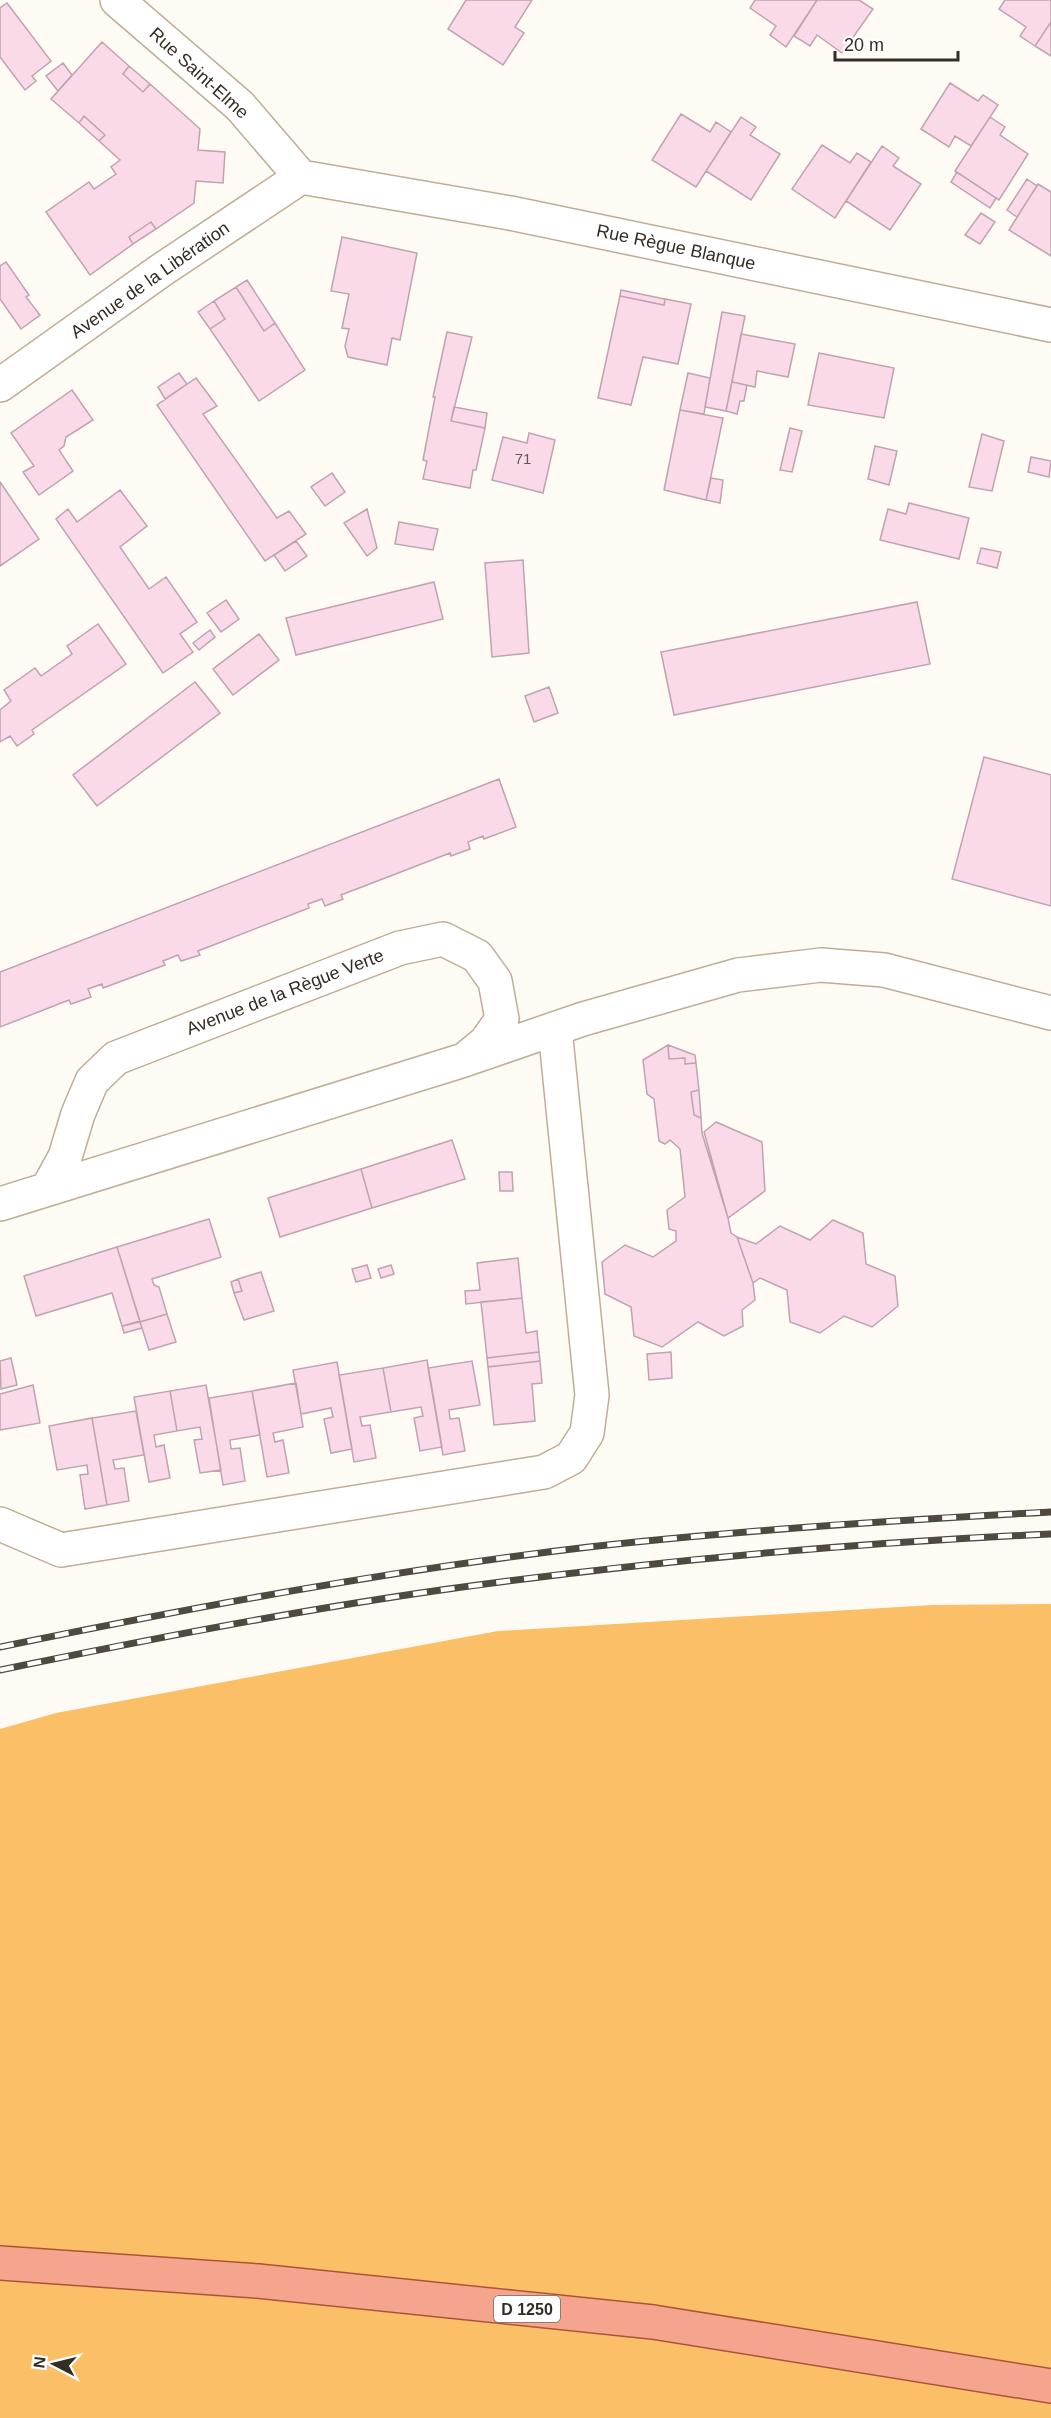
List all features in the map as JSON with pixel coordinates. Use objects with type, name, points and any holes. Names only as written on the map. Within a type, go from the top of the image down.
[{"type":"main road","name":"D 1250","points":[[0,2263],[258,2281],[653,2322],[1051,2386]]},
{"type":"street","name":"Rue Saint-Elme","points":[[117,0],[240,106],[301,177]]},
{"type":"street","name":"Rue Règue Blanque","points":[[301,177],[510,213],[1051,325]]},
{"type":"street","name":"Avenue de la Libération","points":[[0,385],[160,271],[301,177]]},
{"type":"street","name":"Avenue de la Règue Verte","points":[[48,1188],[65,1156],[78,1114],[92,1081],[116,1058],[400,948],[443,939],[477,956],[495,981],[502,1018],[486,1042],[464,1060]]},
{"type":"street","name":"Avenue de la Règue Verte","points":[[0,1204],[464,1060],[555,1029],[738,975],[821,965],[884,970],[1051,1013]]},
{"type":"street","points":[[0,1524],[61,1550],[544,1472],[571,1458],[587,1433],[592,1395],[555,1029]]},
{"type":"shaded area","points":[[1051,1604],[1051,2418],[0,2418],[0,1729],[56,1713],[498,1631],[932,1605]]},
{"type":"building","points":[[466,0],[532,0],[515,27],[524,33],[503,65],[448,29]]},
{"type":"building","points":[[755,0],[817,0],[786,47],[770,35],[776,26],[750,8]]},
{"type":"building","points":[[817,0],[859,0],[873,9],[842,53],[817,35],[810,46],[794,36]]},
{"type":"building","points":[[1005,0],[1051,0],[1051,22],[1035,46],[1020,36],[1026,27],[999,9]]},
{"type":"building","points":[[7,3],[51,61],[32,76],[36,81],[25,90],[0,57],[0,8]]},
{"type":"building","points":[[1051,22],[1051,56],[1035,46]]},
{"type":"building","points":[[102,42],[129,66],[123,74],[143,92],[150,84],[200,129],[198,150],[225,152],[223,183],[196,181],[194,203],[156,229],[151,222],[129,237],[133,244],[90,275],[46,212],[89,182],[94,189],[116,174],[111,167],[120,160],[99,141],[105,135],[84,116],[79,123],[51,99]]},
{"type":"building","points":[[63,63],[72,75],[58,91],[46,76]]},
{"type":"building","points":[[129,66],[150,84],[143,92],[123,74]]},
{"type":"building","points":[[950,83],[978,101],[983,95],[998,105],[971,146],[955,136],[949,147],[921,129]]},
{"type":"building","points":[[681,114],[710,132],[716,122],[731,132],[696,187],[652,160]]},
{"type":"building","points":[[84,116],[105,135],[99,141],[79,123]]},
{"type":"building","points":[[741,117],[756,127],[750,135],[780,154],[751,200],[706,171]]},
{"type":"building","points":[[990,117],[1005,127],[1000,135],[1028,154],[999,200],[955,171]]},
{"type":"building","points":[[822,145],[850,163],[857,153],[871,162],[835,218],[792,189]]},
{"type":"building","points":[[882,146],[899,158],[893,166],[921,184],[890,230],[846,201]]},
{"type":"building","points":[[957,172],[996,198],[990,208],[951,182]]},
{"type":"building","points":[[1027,179],[1037,186],[1017,217],[1007,210]]},
{"type":"building","points":[[1038,184],[1051,192],[1051,256],[1009,230]]},
{"type":"building","points":[[981,213],[995,222],[980,244],[965,235]]},
{"type":"building","points":[[151,222],[156,229],[133,244],[129,237]]},
{"type":"building","points":[[342,237],[417,253],[400,340],[392,338],[387,365],[348,357],[345,346],[349,329],[342,328],[349,294],[331,291]]},
{"type":"building","points":[[6,262],[29,295],[26,297],[40,315],[21,329],[0,299],[0,266]]},
{"type":"building","points":[[247,280],[275,323],[264,331],[236,287]]},
{"type":"building","points":[[236,287],[264,331],[275,323],[305,370],[259,401],[210,329],[225,319],[214,301]]},
{"type":"building","points":[[621,290],[665,299],[664,305],[620,296]]},
{"type":"building","points":[[620,296],[664,305],[665,299],[691,304],[678,364],[643,357],[631,405],[598,398]]},
{"type":"building","points":[[214,301],[225,319],[210,329],[198,312]]},
{"type":"building","points":[[722,312],[745,316],[726,411],[705,407]]},
{"type":"building","points":[[447,332],[472,337],[451,421],[485,428],[470,488],[423,479],[427,461],[423,460],[435,397],[433,397]]},
{"type":"building","points":[[741,334],[795,344],[788,377],[757,371],[755,387],[732,382]]},
{"type":"building","points":[[819,353],[894,368],[884,418],[808,405]]},
{"type":"building","points":[[179,373],[187,384],[165,399],[158,387]]},
{"type":"building","points":[[688,373],[710,378],[704,414],[680,410]]},
{"type":"building","points":[[196,378],[217,406],[203,414],[277,518],[289,511],[306,534],[265,561],[157,405]]},
{"type":"building","points":[[732,382],[747,385],[744,401],[740,401],[737,414],[726,411]]},
{"type":"building","points":[[72,390],[93,420],[66,437],[64,446],[59,450],[73,471],[39,495],[23,472],[34,466],[11,433]]},
{"type":"building","points":[[454,407],[487,413],[485,428],[451,421]]},
{"type":"building","points":[[680,410],[723,418],[706,500],[664,490]]},
{"type":"building","points":[[790,428],[802,431],[792,472],[780,470]]},
{"type":"building","points":[[529,433],[555,440],[543,493],[492,480],[503,437],[527,443]]},
{"type":"building","points":[[982,434],[1004,441],[992,491],[969,487]]},
{"type":"building","points":[[875,446],[897,451],[889,485],[868,479]]},
{"type":"building","points":[[1031,457],[1051,461],[1049,477],[1028,472]]},
{"type":"building","points":[[332,473],[345,492],[325,506],[311,487]]},
{"type":"building","points":[[711,478],[723,480],[720,503],[706,500]]},
{"type":"building","points":[[0,482],[39,539],[0,566]]},
{"type":"building","points":[[120,490],[147,526],[120,547],[149,589],[166,577],[197,622],[180,634],[193,652],[163,673],[56,519],[68,509],[77,522]]},
{"type":"building","points":[[909,503],[969,518],[959,559],[880,540],[888,509],[906,514]]},
{"type":"building","points":[[367,509],[377,548],[367,556],[344,523]]},
{"type":"building","points":[[399,522],[438,529],[433,550],[395,544]]},
{"type":"building","points":[[296,541],[307,556],[285,571],[274,555]]},
{"type":"building","points":[[981,548],[1001,552],[997,568],[977,563]]},
{"type":"building","points":[[523,560],[529,653],[492,657],[485,563]]},
{"type":"building","points":[[434,582],[443,619],[296,655],[286,618]]},
{"type":"building","points":[[226,600],[239,619],[221,632],[207,613]]},
{"type":"building","points":[[917,602],[930,664],[674,715],[661,652]]},
{"type":"building","points":[[98,624],[126,664],[32,730],[34,734],[17,746],[10,736],[0,742],[0,710],[11,701],[4,690],[35,668],[41,676],[72,654],[67,646]]},
{"type":"building","points":[[210,630],[215,637],[199,650],[193,643]]},
{"type":"building","points":[[259,634],[279,660],[233,695],[213,669]]},
{"type":"building","points":[[195,682],[220,713],[97,806],[73,775]]},
{"type":"building","points":[[549,687],[558,713],[534,722],[525,696]]},
{"type":"building","points":[[984,757],[1051,775],[1051,906],[952,879]]},
{"type":"building","points":[[499,779],[516,827],[484,839],[483,836],[468,842],[470,849],[451,856],[450,853],[341,895],[343,899],[325,906],[322,899],[308,904],[309,908],[198,951],[200,955],[181,961],[178,955],[163,961],[165,965],[103,988],[102,984],[88,989],[91,997],[71,1004],[69,1000],[0,1027],[0,972]]},
{"type":"building","points":[[668,1045],[695,1055],[696,1063],[685,1064],[685,1058],[669,1059]]},
{"type":"building","points":[[668,1045],[669,1059],[685,1058],[685,1064],[696,1063],[699,1090],[691,1092],[694,1115],[701,1118],[702,1133],[731,1233],[737,1237],[753,1283],[755,1300],[742,1310],[743,1326],[724,1336],[698,1322],[662,1347],[634,1336],[631,1307],[605,1294],[602,1262],[625,1245],[653,1257],[676,1241],[676,1231],[669,1229],[667,1210],[685,1197],[680,1149],[670,1140],[665,1144],[659,1141],[654,1099],[647,1094],[643,1060]]},
{"type":"building","points":[[699,1090],[701,1118],[694,1115],[691,1092]]},
{"type":"building","points":[[716,1122],[762,1142],[765,1191],[728,1218],[704,1132]]},
{"type":"building","points":[[452,1140],[465,1179],[372,1208],[361,1169]]},
{"type":"building","points":[[361,1169],[372,1208],[280,1237],[268,1198]]},
{"type":"building","points":[[499,1172],[512,1172],[513,1191],[500,1191]]},
{"type":"building","points":[[209,1219],[221,1257],[152,1279],[154,1285],[159,1287],[167,1314],[140,1322],[117,1247]]},
{"type":"building","points":[[833,1220],[863,1233],[866,1264],[895,1276],[898,1306],[872,1327],[844,1316],[820,1333],[790,1322],[787,1290],[760,1278],[753,1283],[737,1237],[756,1244],[780,1226],[810,1240]]},
{"type":"building","points":[[117,1247],[140,1321],[122,1326],[112,1293],[36,1316],[24,1276]]},
{"type":"building","points":[[518,1258],[522,1298],[466,1304],[465,1291],[480,1290],[477,1263]]},
{"type":"building","points":[[367,1265],[371,1278],[356,1282],[352,1269]]},
{"type":"building","points":[[391,1265],[394,1274],[381,1278],[378,1269]]},
{"type":"building","points":[[261,1272],[274,1311],[244,1320],[234,1293],[242,1291],[238,1279]]},
{"type":"building","points":[[238,1279],[242,1291],[234,1293],[231,1282]]},
{"type":"building","points":[[522,1298],[526,1333],[537,1331],[539,1352],[487,1358],[481,1302]]},
{"type":"building","points":[[167,1314],[176,1342],[149,1350],[140,1322]]},
{"type":"building","points":[[140,1322],[142,1328],[124,1333],[122,1326]]},
{"type":"building","points":[[539,1352],[540,1361],[488,1367],[487,1358]]},
{"type":"building","points":[[671,1352],[672,1378],[649,1380],[647,1354]]},
{"type":"building","points":[[11,1358],[17,1385],[1,1389],[0,1361]]},
{"type":"building","points":[[427,1360],[442,1447],[420,1451],[414,1418],[423,1416],[421,1407],[391,1412],[383,1368]]},
{"type":"building","points":[[472,1361],[480,1405],[449,1410],[450,1419],[459,1418],[465,1451],[443,1455],[428,1368]]},
{"type":"building","points":[[540,1361],[542,1383],[532,1384],[535,1421],[494,1425],[488,1367]]},
{"type":"building","points":[[337,1362],[352,1449],[331,1453],[324,1419],[333,1417],[331,1408],[301,1414],[293,1370]]},
{"type":"building","points":[[383,1368],[391,1412],[360,1417],[362,1426],[370,1425],[376,1458],[354,1462],[339,1375]]},
{"type":"building","points":[[296,1383],[303,1427],[273,1433],[275,1442],[283,1440],[289,1473],[267,1477],[252,1391]]},
{"type":"building","points":[[33,1385],[40,1423],[0,1430],[0,1394]]},
{"type":"building","points":[[206,1385],[221,1470],[200,1473],[194,1440],[202,1439],[200,1427],[177,1431],[170,1391]]},
{"type":"building","points":[[170,1391],[177,1431],[154,1435],[156,1447],[164,1445],[170,1478],[149,1482],[134,1397]]},
{"type":"building","points":[[252,1391],[260,1435],[230,1440],[231,1449],[240,1448],[245,1481],[223,1485],[209,1398]]},
{"type":"building","points":[[136,1411],[144,1455],[113,1460],[115,1469],[124,1468],[129,1501],[107,1505],[92,1418]]},
{"type":"building","points":[[92,1418],[107,1505],[85,1509],[80,1475],[88,1474],[87,1465],[57,1470],[49,1426]]},
{"type":"railway","points":[[0,1647],[293,1591],[515,1556],[762,1531],[1051,1512]]},
{"type":"railway","points":[[0,1670],[275,1617],[386,1598],[517,1580],[669,1562],[822,1548],[1051,1534]]}]
